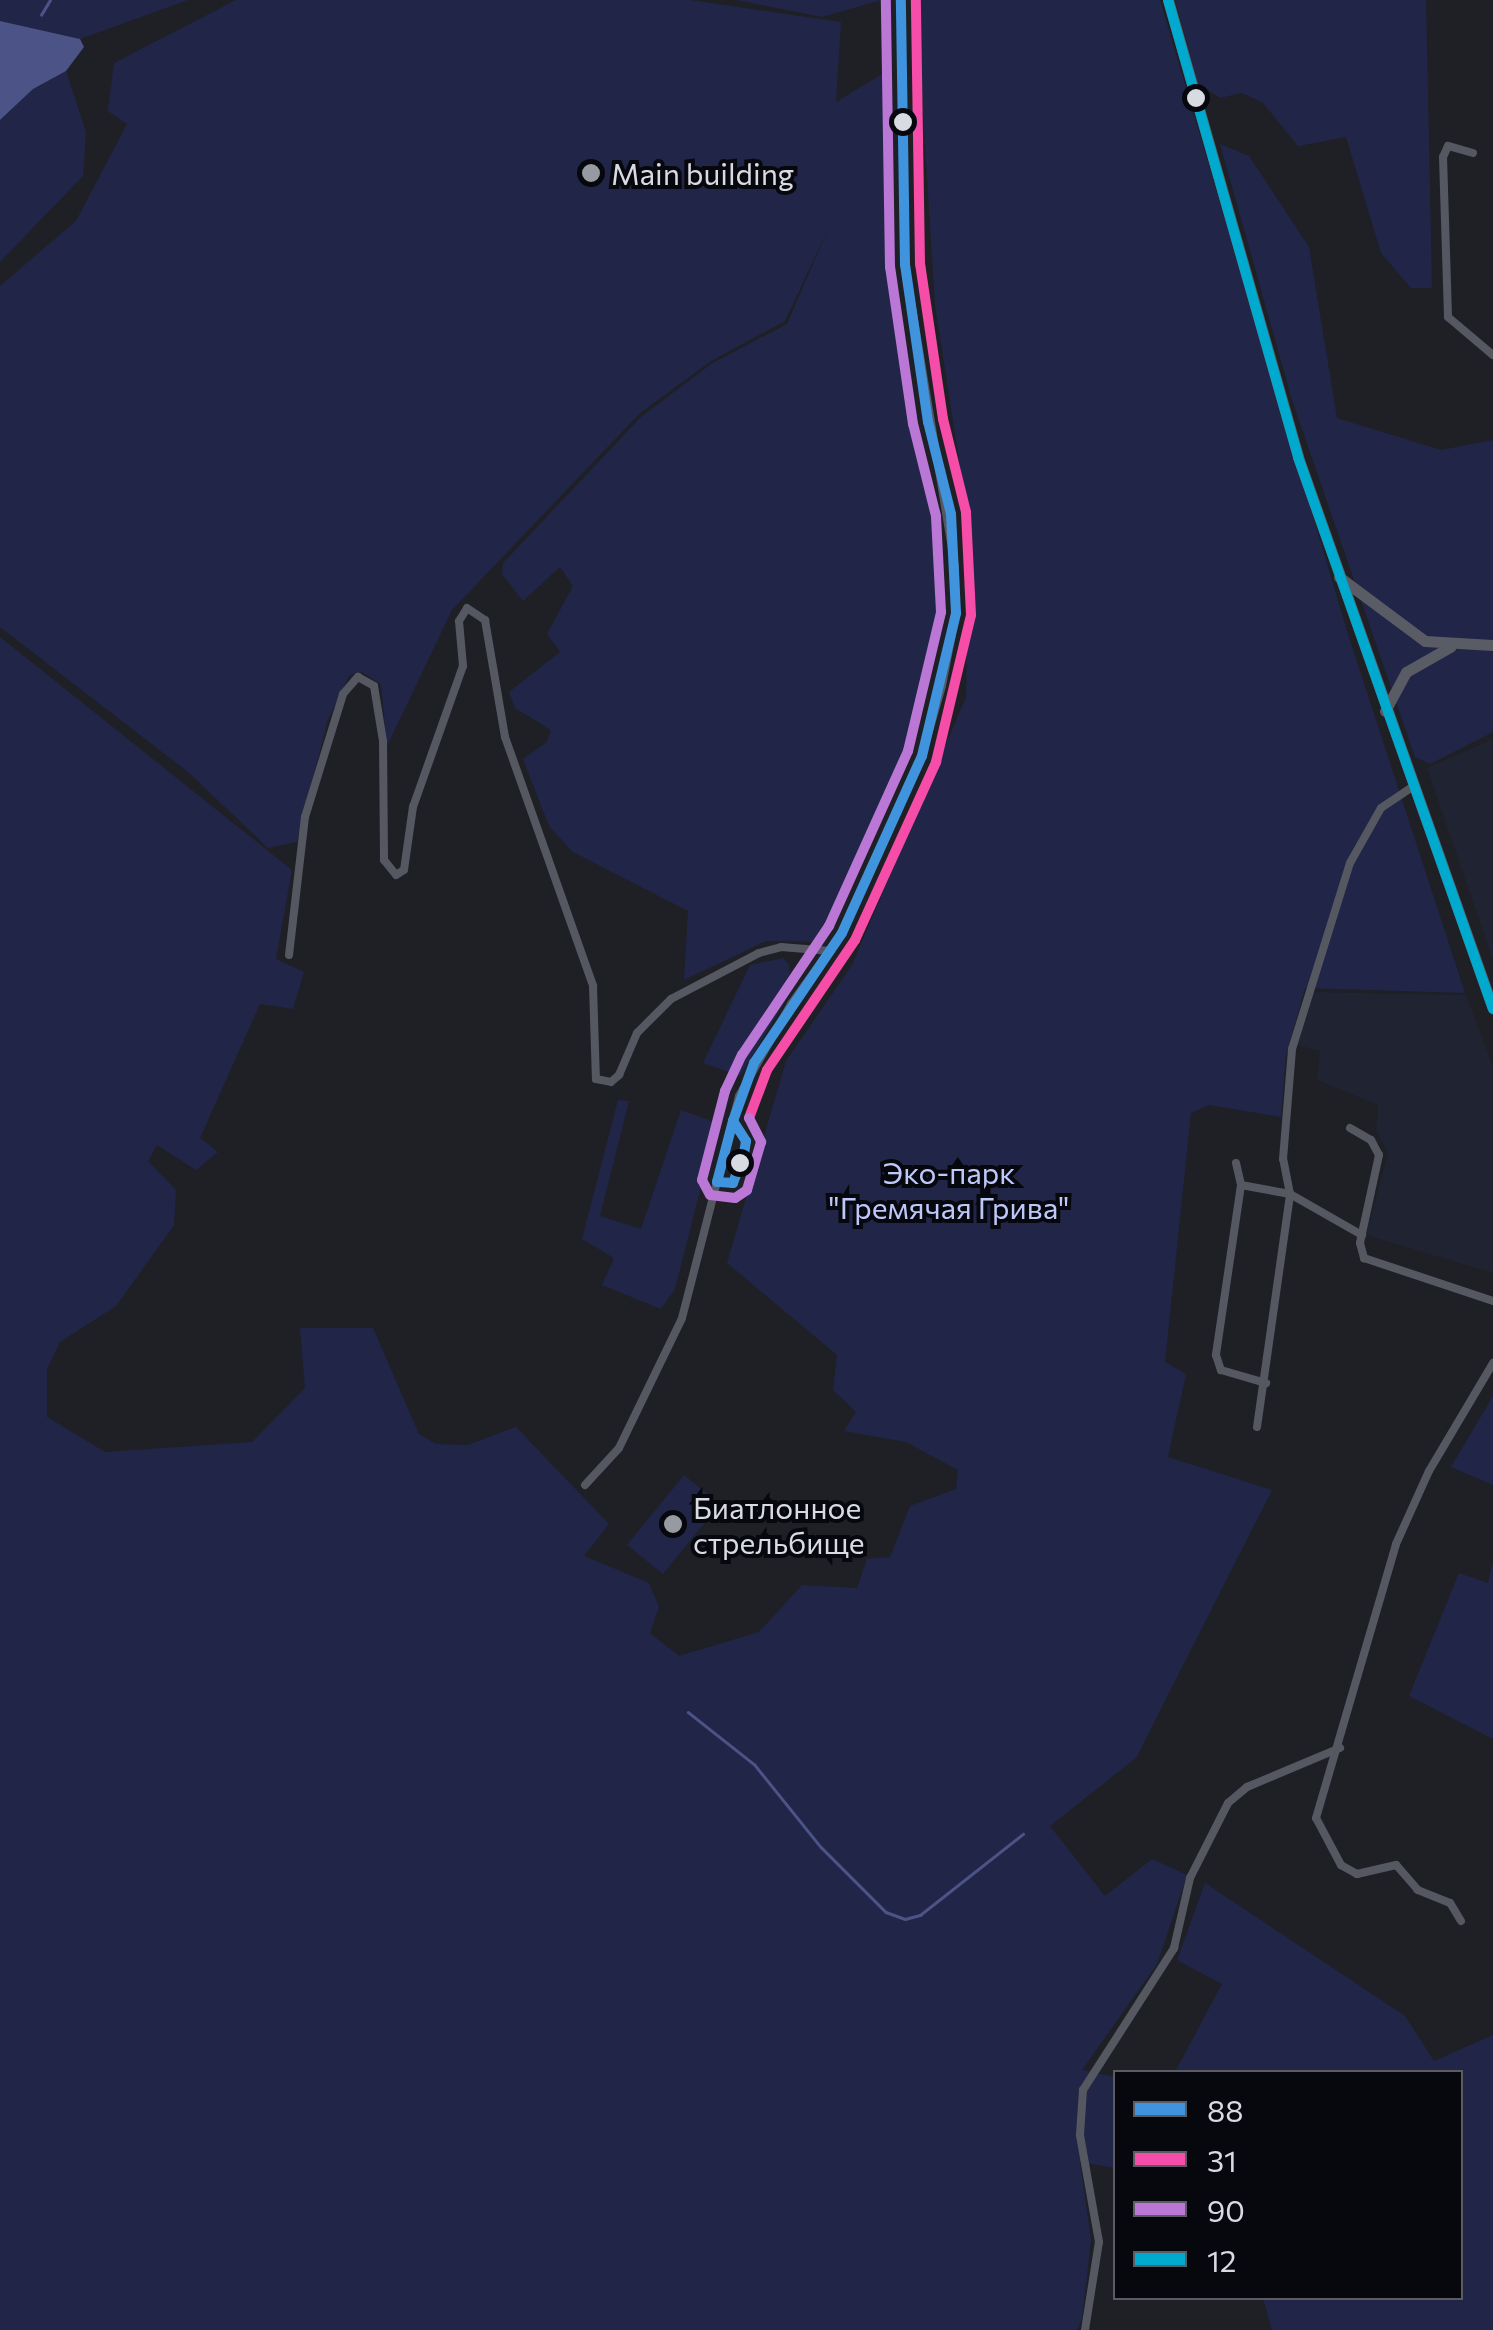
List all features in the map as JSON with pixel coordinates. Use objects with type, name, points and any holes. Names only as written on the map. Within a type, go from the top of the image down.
[{"type":"main road","points":[[1168,0],[1336,574],[1493,1009]]},
{"type":"main road","points":[[1336,574],[1418,637],[1451,646],[1493,646]]},
{"type":"main road","points":[[1385,711],[1406,672],[1424,656],[1451,646]]},
{"type":"street","points":[[585,1486],[619,1448],[682,1318],[740,1096],[791,1004],[831,951],[922,756],[956,613],[951,514],[928,422],[904,265],[901,0]]},
{"type":"street","points":[[1473,153],[1448,146],[1444,156],[1448,317],[1493,354]]},
{"type":"street","points":[[289,955],[305,817],[343,694],[358,677],[374,686],[383,741],[384,860],[396,875],[404,870],[413,807],[463,666],[460,620],[468,608],[482,612],[485,620],[505,737],[592,986],[596,1079],[611,1082],[619,1074],[636,1033],[670,1000],[759,952],[781,947],[831,951]]},
{"type":"street","points":[[1257,1427],[1290,1194],[1282,1158],[1292,1049],[1328,921],[1381,808],[1412,786]]},
{"type":"street","points":[[1350,1128],[1371,1140],[1380,1155],[1362,1235],[1367,1262],[1493,1300]]},
{"type":"street","points":[[1236,1163],[1241,1185],[1216,1355],[1222,1370],[1266,1382]]},
{"type":"street","points":[[1241,1185],[1290,1194],[1362,1235]]},
{"type":"street","points":[[1461,1921],[1450,1903],[1418,1890],[1396,1865],[1358,1874],[1341,1865],[1316,1818],[1340,1748],[1396,1544],[1429,1470],[1493,1363]]},
{"type":"street","points":[[1084,2330],[1099,2242],[1080,2135],[1083,2090],[1174,1948],[1200,1854],[1228,1804],[1247,1788],[1340,1748]]},
{"type":"shaded area","points":[[0,21],[80,39],[84,47],[66,71],[33,89],[0,120]]},
{"type":"shaded area","points":[[1493,739],[1493,960],[1427,768]]},
{"type":"shaded area","points":[[1310,992],[1466,995],[1493,1067],[1493,1273],[1366,1235],[1388,1153],[1376,1130],[1378,1105],[1317,1080],[1320,1051],[1297,1045]]},
{"type":"green space","points":[[0,0],[188,0],[80,39],[0,21]]},
{"type":"green space","points":[[236,0],[691,0],[841,22],[836,102],[891,69],[894,293],[939,546],[940,618],[912,752],[823,942],[766,941],[684,980],[688,911],[573,852],[549,826],[523,759],[547,742],[551,730],[515,708],[509,692],[560,652],[547,634],[573,586],[560,567],[523,601],[502,574],[503,563],[641,417],[711,364],[787,324],[829,227],[785,321],[711,361],[640,413],[452,610],[387,746],[381,684],[360,671],[349,676],[328,719],[297,842],[268,848],[188,772],[0,627],[0,286],[76,221],[127,124],[108,111],[114,63]]},
{"type":"green space","points":[[737,0],[881,0],[822,17]]},
{"type":"green space","name":"Эко-парк \"Гремячая Грива\"","points":[[916,0],[1160,0],[1347,631],[1465,993],[1305,988],[1286,1055],[1281,1117],[1209,1105],[1191,1113],[1165,1362],[1186,1374],[1168,1457],[1272,1490],[1136,1758],[1050,1826],[1105,1896],[1152,1859],[1187,1875],[1157,1964],[1082,2070],[1113,2077],[1113,2168],[1080,2162],[1091,2240],[1082,2319],[1077,2330],[0,2330],[0,637],[292,870],[276,959],[304,972],[293,1009],[260,1004],[200,1138],[218,1152],[196,1170],[157,1145],[148,1161],[176,1190],[174,1225],[116,1306],[60,1342],[47,1369],[47,1417],[105,1452],[252,1442],[305,1388],[300,1328],[373,1328],[419,1434],[436,1444],[468,1445],[516,1427],[609,1524],[584,1556],[649,1583],[659,1607],[650,1633],[679,1656],[759,1632],[802,1585],[857,1588],[867,1559],[890,1557],[910,1506],[956,1489],[958,1470],[906,1442],[844,1431],[856,1412],[833,1390],[837,1355],[727,1263],[786,1061],[852,965],[966,697],[969,524],[935,305]]},
{"type":"green space","points":[[1175,0],[1426,0],[1432,288],[1411,288],[1381,253],[1346,137],[1298,146],[1263,103],[1242,93],[1220,98],[1198,83]]},
{"type":"green space","points":[[66,71],[86,132],[83,176],[0,262],[0,120],[33,89]]},
{"type":"green space","points":[[1220,144],[1249,156],[1309,247],[1337,418],[1441,450],[1493,440],[1493,732],[1430,764],[1415,757],[1292,400]]},
{"type":"green space","points":[[783,958],[789,965],[790,993],[740,1076],[703,1063],[750,965]]},
{"type":"green space","points":[[618,1100],[629,1101],[600,1216],[641,1229],[681,1110],[717,1123],[675,1289],[661,1309],[602,1285],[614,1258],[582,1239]]},
{"type":"green space","points":[[1493,1396],[1493,1485],[1451,1467]]},
{"type":"green space","name":"Биатлонное стрельбище","points":[[684,1475],[720,1504],[663,1574],[627,1545]]},
{"type":"green space","points":[[1493,1562],[1493,1739],[1409,1696],[1459,1573],[1488,1583]]},
{"type":"green space","points":[[1205,1883],[1405,2016],[1434,2061],[1493,2035],[1493,2330],[1272,2330],[1264,2300],[1463,2300],[1463,2070],[1176,2070],[1222,1984],[1177,1960]]},
{"type":"waterway","points":[[41,15],[50,0]]},
{"type":"waterway","points":[[688,1712],[755,1765],[821,1847],[886,1912],[905,1919],[920,1915],[1023,1834]]},
{"type":"transit line","name":"90","points":[[749,1118],[761,1142],[747,1190],[735,1198],[710,1195],[702,1180],[725,1091],[742,1055],[829,926],[908,751],[941,612],[936,516],[913,424],[890,267],[886,0]]},
{"type":"transit line","name":"88","points":[[733,1121],[754,1063],[842,933],[922,756],[956,613],[951,514],[928,422],[905,265],[901,0]]},
{"type":"transit line","name":"31","points":[[749,1118],[767,1070],[855,940],[936,762],[971,615],[966,512],[943,419],[920,264],[916,0]]},
{"type":"transit line","name":"12","points":[[1168,0],[1298,457],[1493,1009]]},
{"type":"transit line","name":"88","points":[[733,1121],[746,1141],[744,1153],[733,1183],[717,1182],[733,1121]]},
{"type":"place","name":"Main building","points":[[591,173]]},
{"type":"place","name":"Биатлонное стрельбище","points":[[673,1524]]}]
